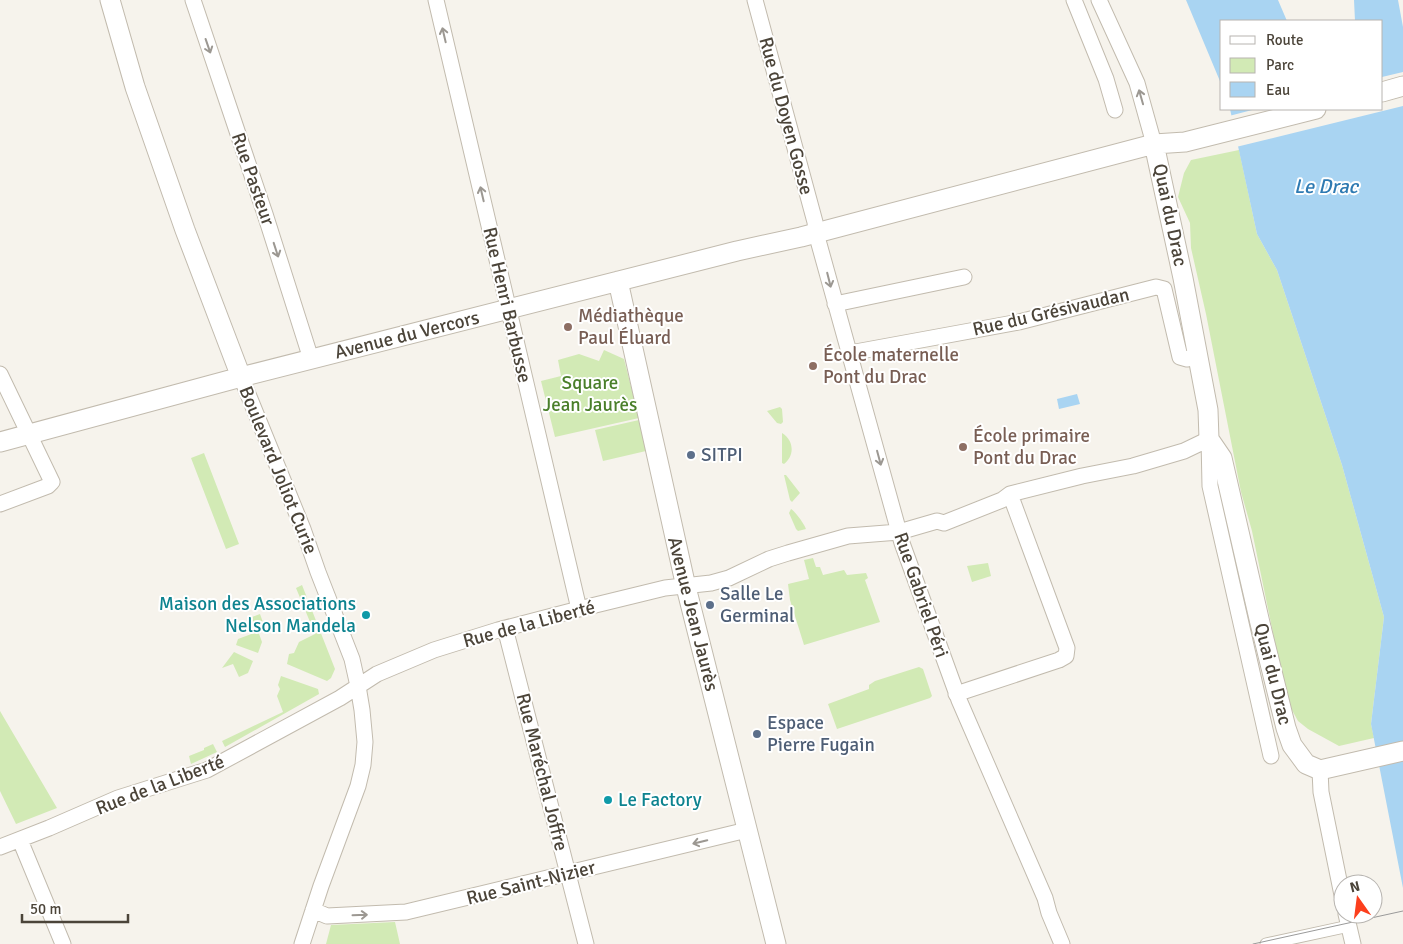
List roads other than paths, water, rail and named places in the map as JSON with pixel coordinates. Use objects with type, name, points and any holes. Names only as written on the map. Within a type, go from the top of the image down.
[{"type":"street","name":"Boulevard Joliot Curie","points":[[110,0],[122,46],[147,123],[185,230],[241,377],[303,528],[352,658],[358,686],[365,742],[363,765],[358,786],[302,944]]},
{"type":"street","name":"Rue Pasteur","points":[[192,0],[265,214],[311,359]]},
{"type":"street","name":"Rue Henri Barbusse","points":[[436,0],[579,609]]},
{"type":"street","name":"Rue du Doyen Gosse","points":[[755,0],[815,222],[816,233]]},
{"type":"street","points":[[1074,0],[1106,79],[1115,110]]},
{"type":"street","name":"Quai du Drac","points":[[1099,0],[1136,83],[1154,144],[1183,278],[1208,410],[1210,486],[1271,756]]},
{"type":"street","points":[[1383,92],[1403,86]]},
{"type":"street","name":"Avenue du Vercors","points":[[0,442],[241,377],[816,233],[1154,144],[1185,142],[1312,110]]},
{"type":"street","name":"Rue Gabriel Péri","points":[[816,233],[899,532],[956,694],[1045,898],[1062,944]]},
{"type":"street","points":[[835,304],[964,277]]},
{"type":"street","name":"Avenue Jean Jaurès","points":[[618,282],[686,587],[776,944]]},
{"type":"street","name":"Rue du Grésivaudan","points":[[850,353],[1018,322],[1156,287],[1164,290],[1180,357],[1187,359],[1198,356]]},
{"type":"street","points":[[0,374],[52,482],[48,486],[0,504]]},
{"type":"street","name":"Quai du Drac","points":[[1209,440],[1222,458],[1234,517],[1286,728],[1292,745],[1306,764],[1320,770]]},
{"type":"street","name":"Rue de la Liberté","points":[[0,847],[118,798],[207,770],[340,698],[377,674],[434,650],[505,628],[665,588],[702,585],[729,578],[769,559],[843,537],[899,532],[937,521],[944,523],[1002,500],[1010,494],[1082,476],[1172,445],[1209,440]]},
{"type":"street","points":[[956,694],[1066,656],[1067,648],[1010,494]]},
{"type":"street","name":"Rue Maréchal Joffre","points":[[505,628],[586,944]]},
{"type":"street","points":[[1338,874],[1321,792],[1320,770],[1403,751]]},
{"type":"street","name":"Rue Saint-Nizier","points":[[313,910],[327,916],[406,912],[747,830]]},
{"type":"street","points":[[20,840],[64,944]]},
{"type":"street","points":[[1266,944],[1334,924]]},
{"type":"street","points":[[1348,924],[1353,944]]},
{"type":"water","points":[[1186,0],[1278,0],[1287,20],[1220,20],[1220,81]]},
{"type":"water","name":"Le Drac","points":[[1354,0],[1398,0],[1403,27],[1403,888],[1371,724],[1384,617],[1342,465],[1277,270],[1257,234],[1230,110],[1383,110],[1383,20],[1355,20]]},
{"type":"water","points":[[1077,394],[1080,404],[1059,409],[1057,399]]},
{"type":"tram line","points":[[1253,944],[1403,911]]},
{"type":"place","name":"Médiathèque Paul Éluard","points":[[568,327]]},
{"type":"place","name":"École maternelle Pont du Drac","points":[[813,366]]},
{"type":"place","name":"École primaire Pont du Drac","points":[[963,447]]},
{"type":"place","name":"SITPI","points":[[691,455]]},
{"type":"place","name":"Salle Le Germinal","points":[[710,605]]},
{"type":"place","name":"Maison des Associations Nelson Mandela","points":[[366,615]]},
{"type":"place","name":"Espace Pierre Fugain","points":[[757,734]]},
{"type":"place","name":"Le Factory","points":[[608,800]]},
{"type":"park label","name":"Square Jean Jaurès","points":[[590,394]]}]
